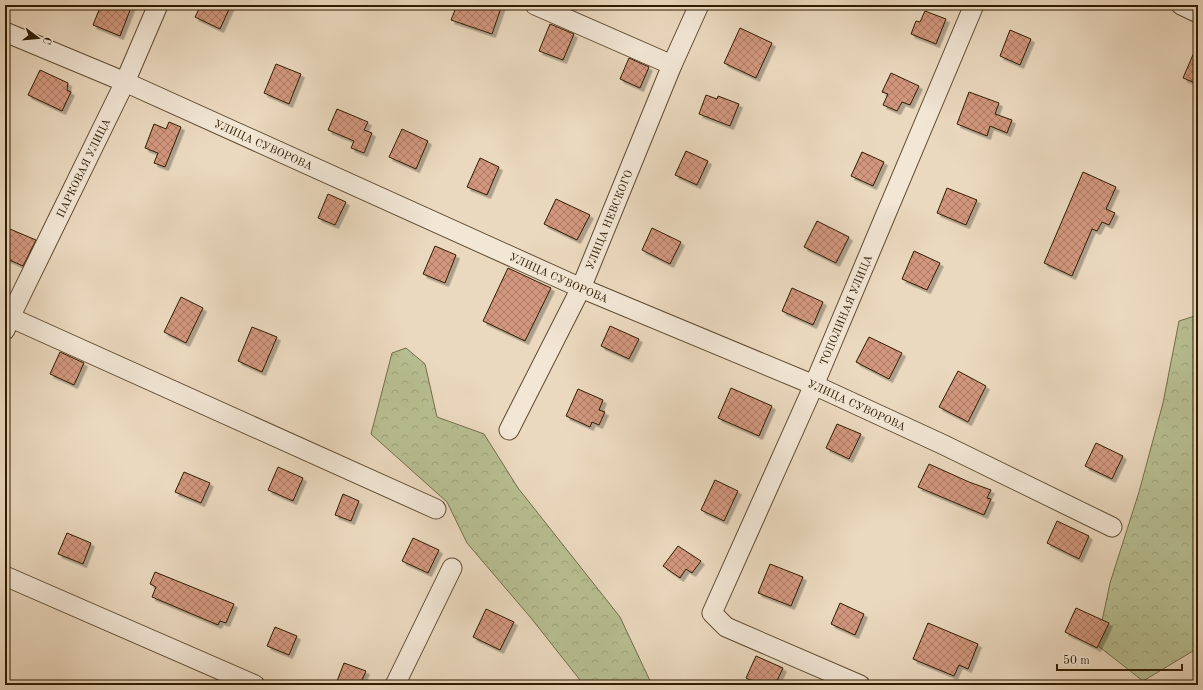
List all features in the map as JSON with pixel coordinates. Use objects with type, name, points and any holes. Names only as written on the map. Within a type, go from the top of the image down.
[{"type":"street","name":"ПАРКОВАЯ УЛИЦА","points":[[7,321],[125,82],[158,5]]},
{"type":"street","points":[[535,5],[672,65]]},
{"type":"street","name":"УЛИЦА НЕВСКОГО","points":[[509,430],[581,288],[672,65],[699,5]]},
{"type":"street","name":"ТОПОЛИНАЯ УЛИЦА","points":[[860,685],[726,627],[712,612],[814,384],[974,5]]},
{"type":"street","points":[[1181,5],[1198,13]]},
{"type":"street","name":"УЛИЦА СУВОРОВА","points":[[5,32],[125,82],[581,288],[814,384],[944,445],[1112,527]]},
{"type":"street","points":[[7,321],[436,508]]},
{"type":"street","points":[[395,685],[452,568]]},
{"type":"street","points":[[5,576],[255,685]]},
{"type":"green space","points":[[1198,315],[1198,648],[1143,681],[1097,645],[1110,583],[1139,492],[1163,403],[1179,321]]},
{"type":"green space","points":[[406,348],[425,364],[437,417],[484,434],[518,488],[620,617],[652,685],[584,685],[531,618],[467,543],[447,502],[371,434],[392,353]]},
{"type":"building","points":[[101,5],[132,5],[120,36],[93,25]]},
{"type":"building","points":[[201,5],[231,5],[220,29],[195,17]]},
{"type":"building","points":[[457,5],[502,5],[492,34],[451,20]]},
{"type":"building","points":[[925,11],[946,19],[936,44],[911,34],[916,21],[920,22]]},
{"type":"building","points":[[550,24],[574,34],[563,60],[539,51]]},
{"type":"building","points":[[740,28],[772,43],[756,78],[724,63]]},
{"type":"building","points":[[1010,30],[1031,39],[1020,65],[1000,56]]},
{"type":"building","points":[[1198,43],[1198,84],[1183,78]]},
{"type":"building","points":[[629,58],[649,67],[640,88],[620,79]]},
{"type":"building","points":[[276,64],[301,74],[289,104],[264,93]]},
{"type":"building","points":[[40,70],[68,83],[67,90],[71,92],[62,111],[28,95]]},
{"type":"building","points":[[891,73],[919,86],[910,105],[902,102],[897,111],[883,105],[888,94],[882,92]]},
{"type":"building","points":[[969,92],[999,103],[995,114],[1012,120],[1007,133],[990,126],[987,136],[957,124]]},
{"type":"building","points":[[706,95],[717,99],[718,96],[739,104],[730,126],[699,114]]},
{"type":"building","points":[[337,109],[368,122],[364,130],[372,133],[364,153],[351,148],[354,141],[328,130]]},
{"type":"building","points":[[169,122],[181,127],[165,167],[154,163],[158,153],[145,148],[154,124],[166,129]]},
{"type":"building","points":[[402,129],[428,141],[416,169],[389,157]]},
{"type":"building","points":[[686,151],[708,161],[697,185],[675,175]]},
{"type":"building","points":[[862,152],[884,162],[873,186],[851,176]]},
{"type":"building","points":[[480,158],[499,167],[487,195],[467,187]]},
{"type":"building","points":[[1083,172],[1116,187],[1106,209],[1115,213],[1109,225],[1102,222],[1097,231],[1092,229],[1072,276],[1044,263]]},
{"type":"building","points":[[947,188],[977,200],[966,225],[937,213]]},
{"type":"building","points":[[328,194],[346,202],[335,225],[318,218]]},
{"type":"building","points":[[556,199],[590,215],[577,240],[544,224]]},
{"type":"building","points":[[817,221],[849,237],[836,263],[804,247]]},
{"type":"building","points":[[5,227],[36,240],[23,266],[5,258]]},
{"type":"building","points":[[652,228],[681,242],[670,264],[642,250]]},
{"type":"building","points":[[435,246],[456,255],[445,283],[423,274]]},
{"type":"building","points":[[914,251],[940,263],[927,290],[902,279]]},
{"type":"building","points":[[508,268],[551,288],[525,341],[483,321]]},
{"type":"building","points":[[792,288],[823,302],[813,325],[782,311]]},
{"type":"building","points":[[181,297],[203,308],[186,343],[164,332]]},
{"type":"building","points":[[610,326],[639,339],[629,359],[601,346]]},
{"type":"building","points":[[252,327],[277,337],[262,372],[238,361]]},
{"type":"building","points":[[869,337],[902,353],[889,379],[856,362]]},
{"type":"building","points":[[60,352],[84,363],[74,385],[50,374]]},
{"type":"building","points":[[958,371],[986,386],[968,422],[939,407]]},
{"type":"building","points":[[731,388],[772,406],[759,436],[718,418]]},
{"type":"building","points":[[578,389],[603,400],[599,410],[605,412],[599,425],[592,422],[590,427],[566,416]]},
{"type":"building","points":[[837,424],[861,434],[849,459],[826,448]]},
{"type":"building","points":[[1096,443],[1123,456],[1112,479],[1085,466]]},
{"type":"building","points":[[929,464],[991,490],[987,498],[991,499],[984,515],[918,487]]},
{"type":"building","points":[[278,467],[303,478],[293,501],[268,490]]},
{"type":"building","points":[[184,472],[210,483],[201,503],[175,492]]},
{"type":"building","points":[[715,480],[738,491],[724,521],[701,510]]},
{"type":"building","points":[[343,494],[359,501],[351,521],[335,515]]},
{"type":"building","points":[[1057,521],[1089,536],[1079,559],[1047,543]]},
{"type":"building","points":[[67,533],[91,543],[83,564],[58,554]]},
{"type":"building","points":[[413,538],[439,550],[428,573],[402,561]]},
{"type":"building","points":[[678,546],[701,561],[692,573],[686,569],[680,578],[663,566]]},
{"type":"building","points":[[770,564],[803,577],[791,606],[758,593]]},
{"type":"building","points":[[155,572],[234,604],[226,623],[220,621],[218,625],[152,597],[156,587],[150,584]]},
{"type":"building","points":[[840,603],[864,614],[855,635],[831,624]]},
{"type":"building","points":[[1076,608],[1109,623],[1097,648],[1065,632]]},
{"type":"building","points":[[486,609],[514,622],[500,650],[473,637]]},
{"type":"building","points":[[928,623],[978,644],[968,669],[959,665],[954,676],[913,659]]},
{"type":"building","points":[[275,627],[297,636],[289,655],[267,646]]},
{"type":"building","points":[[756,656],[783,668],[775,685],[760,685],[746,678]]},
{"type":"building","points":[[344,663],[366,671],[360,685],[347,685],[337,681]]}]
